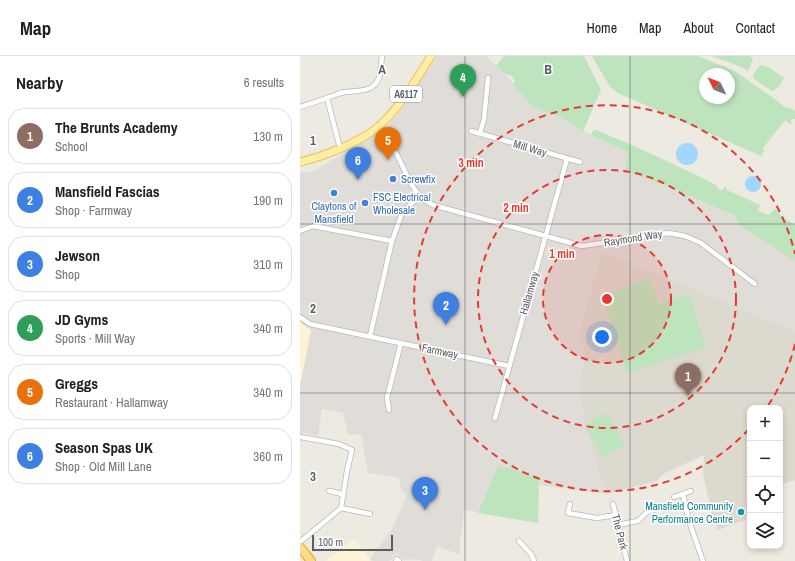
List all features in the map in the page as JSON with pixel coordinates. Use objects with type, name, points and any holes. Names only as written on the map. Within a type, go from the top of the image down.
[{"type":"highway","points":[[300,547],[311,561]]},
{"type":"main road","name":"A6117","points":[[300,162],[314,159],[340,148],[377,127],[410,89],[431,56]]},
{"type":"street","points":[[300,107],[344,92],[358,92],[369,89],[379,78],[382,56]]},
{"type":"street","points":[[480,133],[484,119],[488,78]]},
{"type":"street","points":[[327,98],[340,148]]},
{"type":"street","points":[[377,127],[395,152],[413,188],[419,196],[433,205],[545,236],[567,159]]},
{"type":"street","name":"Mill Way","points":[[472,131],[580,162]]},
{"type":"street","points":[[370,336],[392,241],[402,213],[419,196]]},
{"type":"street","points":[[300,231],[312,226],[392,241]]},
{"type":"street","name":"Raymond Way","points":[[545,236],[582,246],[668,233],[685,236],[701,243],[754,284]]},
{"type":"street","name":"Hallamway","points":[[495,418],[545,236]]},
{"type":"street","name":"Farmway","points":[[300,317],[310,324],[509,366]]},
{"type":"street","points":[[389,410],[387,398],[401,343]]},
{"type":"street","points":[[300,437],[339,444],[352,450],[342,494],[341,508],[300,542]]},
{"type":"street","points":[[328,491],[342,494]]},
{"type":"street","points":[[674,497],[691,491]]},
{"type":"street","points":[[683,494],[689,521],[703,561]]},
{"type":"street","points":[[570,504],[568,513],[597,518],[616,515]]},
{"type":"street","name":"The Park","points":[[613,504],[627,561]]},
{"type":"street","points":[[341,508],[370,514]]},
{"type":"street","points":[[618,525],[638,521],[647,512],[657,509]]},
{"type":"street","points":[[519,541],[531,554],[534,561]]},
{"type":"shaded area","points":[[437,56],[486,56],[505,74],[532,106],[560,117],[591,135],[628,152],[625,171],[659,183],[734,215],[739,225],[795,261],[795,331],[602,251],[578,336],[585,354],[585,426],[606,494],[539,485],[538,523],[464,510],[460,555],[437,546],[432,561],[423,561],[418,559],[405,560],[396,553],[389,561],[373,561],[370,559],[392,529],[407,495],[401,491],[399,478],[368,473],[361,434],[348,435],[343,413],[322,409],[318,436],[303,433],[300,444],[300,382],[311,330],[300,322],[300,173],[313,171],[387,128],[406,104]]},
{"type":"shaded area","points":[[602,251],[795,331],[795,480],[783,484],[783,405],[747,405],[747,519],[718,530],[705,484],[703,472],[704,455],[663,474],[657,481],[606,494],[585,426],[580,384],[585,354],[578,336]]},
{"type":"shaded area","points":[[300,322],[311,330],[301,382],[300,382]]},
{"type":"shaded area","points":[[354,539],[370,559],[369,561],[326,561]]},
{"type":"green space","points":[[504,56],[584,56],[601,90],[583,131],[560,117],[532,106],[513,84],[515,81],[512,76],[505,74],[496,66]]},
{"type":"green space","points":[[592,56],[698,56],[728,68],[699,68],[699,104],[735,104],[735,71],[785,107],[795,111],[795,119],[791,119],[791,125],[785,120],[763,148],[764,151],[761,156],[618,93],[610,87]]},
{"type":"green space","points":[[711,56],[750,56],[753,59],[748,71],[735,64]]},
{"type":"green space","points":[[760,65],[770,68],[784,78],[779,87],[772,91],[754,79],[753,75]]},
{"type":"green space","points":[[594,129],[705,179],[714,184],[721,191],[726,186],[727,190],[760,205],[758,211],[769,215],[776,208],[781,216],[795,225],[795,261],[739,225],[734,215],[659,183],[625,171],[628,152],[591,135]]},
{"type":"green space","points":[[650,279],[659,304],[689,294],[706,347],[627,373],[602,295]]},
{"type":"green space","points":[[607,413],[625,445],[603,457],[585,425]]},
{"type":"green space","points":[[498,466],[539,476],[538,523],[478,513]]},
{"type":"water","points":[[687,143],[695,146],[698,154],[695,162],[687,165],[679,162],[676,154],[679,146]]},
{"type":"water","points":[[753,176],[759,178],[761,184],[759,190],[753,192],[747,190],[745,184],[747,178]]},
{"type":"place","name":"JD Gyms","points":[[463,97]]},
{"type":"place","name":"Greggs","points":[[388,160]]},
{"type":"place","name":"Screwfix","points":[[393,179]]},
{"type":"place","name":"Season Spas UK","points":[[358,180]]},
{"type":"place","name":"Claytons of Mansfield","points":[[334,193]]},
{"type":"place","name":"FSC Electrical Wholesale","points":[[365,203]]},
{"type":"place","name":"Mansfield Fascias","points":[[446,325]]},
{"type":"place","name":"The Brunts Academy","points":[[688,396]]},
{"type":"place","name":"Jewson","points":[[425,510]]},
{"type":"place","name":"Mansfield Community Performance Centre","points":[[741,512]]}]
